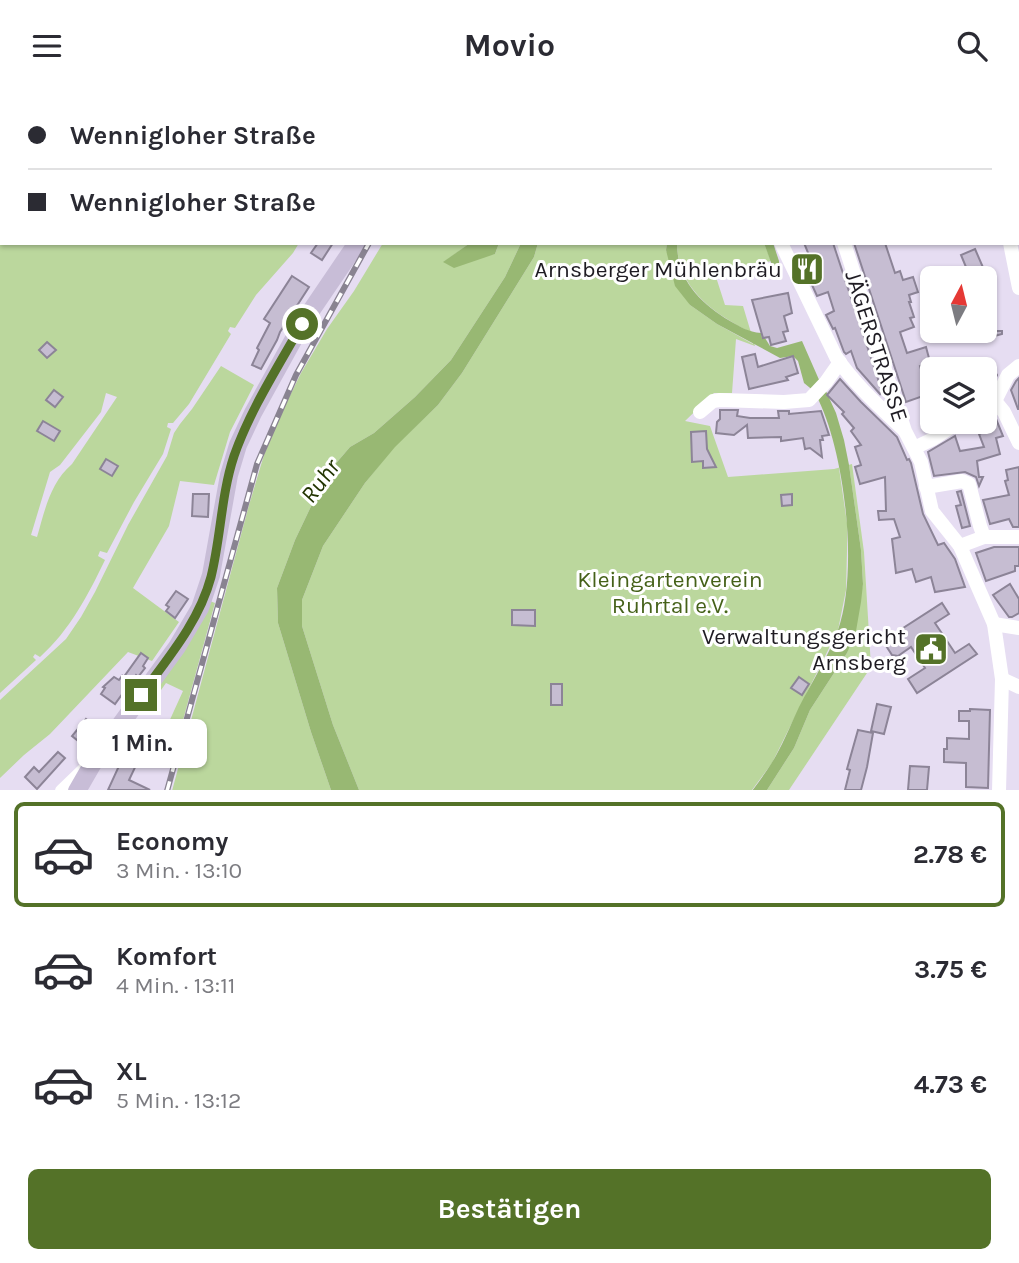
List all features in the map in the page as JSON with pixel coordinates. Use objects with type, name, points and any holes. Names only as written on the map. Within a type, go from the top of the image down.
[{"type":"main road","points":[[77,790],[96,758],[177,647],[200,608],[211,575],[229,475],[238,445],[302,324],[356,245]]},
{"type":"street","points":[[782,245],[839,362],[871,399],[905,431]]},
{"type":"street","name":"JÄGERSTRASSE","points":[[845,245],[905,431],[921,462],[932,511],[960,546],[994,624],[1002,678],[999,790]]},
{"type":"street","points":[[1010,245],[1019,288]]},
{"type":"street","points":[[700,412],[716,400],[805,401],[813,397],[826,383],[839,362]]},
{"type":"street","points":[[997,392],[1008,375],[1019,366]]},
{"type":"street","points":[[997,408],[1004,412],[1019,443]]},
{"type":"street","points":[[914,448],[941,434]]},
{"type":"street","points":[[926,487],[962,481],[969,484],[985,537]]},
{"type":"street","points":[[960,546],[985,537],[1019,537]]},
{"type":"street","points":[[994,624],[1019,628]]},
{"type":"street","points":[[1002,678],[1019,687]]},
{"type":"street","points":[[62,790],[96,758]]},
{"type":"green space","points":[[0,245],[298,245],[256,295],[235,328],[230,327],[228,331],[231,334],[189,404],[173,423],[168,423],[167,427],[171,429],[163,454],[107,553],[100,551],[98,556],[105,560],[92,586],[51,647],[40,657],[35,654],[33,657],[36,660],[0,693]],"holes":[[[106,393],[117,397],[53,488],[37,537],[31,535],[50,472],[60,465],[101,412]]]},
{"type":"green space","points":[[382,245],[467,245],[444,262],[495,254],[498,245],[520,245],[505,277],[451,360],[374,433],[350,447],[332,468],[321,474],[315,498],[277,588],[278,623],[331,790],[172,790],[264,455],[301,373]]},
{"type":"green space","name":"Kleingartenverein Ruhrtal e.V.","points":[[537,245],[667,245],[666,250],[690,305],[753,344],[750,332],[711,307],[690,286],[683,273],[677,245],[765,245],[771,261],[716,277],[725,305],[743,306],[755,346],[736,339],[732,393],[714,393],[685,421],[710,426],[728,477],[834,469],[852,464],[864,552],[871,667],[789,790],[767,790],[794,748],[810,710],[847,653],[863,584],[849,465],[839,468],[847,523],[847,551],[846,590],[838,630],[772,763],[752,790],[359,790],[333,725],[302,626],[302,600],[323,546],[365,483],[394,447],[438,405],[462,373],[534,257]]},
{"type":"green space","points":[[221,366],[254,385],[230,432],[214,485],[180,481],[169,526],[133,588],[179,622],[152,661],[128,652],[50,734],[0,778],[0,700],[66,639],[81,617],[167,456],[174,433]]},
{"type":"green space","points":[[210,601],[215,603],[170,768],[153,757],[183,691],[166,683],[147,710],[143,705]]},
{"type":"water","points":[[467,245],[498,245],[495,254],[454,268],[443,262]]},
{"type":"water","name":"Ruhr","points":[[520,245],[537,245],[534,257],[462,373],[438,405],[395,447],[365,483],[323,546],[302,600],[302,626],[333,725],[359,790],[331,790],[278,623],[277,588],[315,498],[321,474],[332,468],[350,447],[374,433],[451,360],[505,277]]},
{"type":"water","points":[[667,245],[677,245],[681,268],[692,289],[719,314],[745,329],[761,333],[770,346],[777,348],[802,341],[820,382],[815,392],[804,383],[798,361],[793,356],[780,358],[717,324],[690,305],[675,286]]},
{"type":"water","points":[[765,245],[774,245],[779,265],[773,268]]},
{"type":"water","points":[[825,389],[844,440],[861,550],[861,602],[856,631],[847,653],[810,710],[794,748],[767,790],[753,790],[775,757],[825,660],[838,630],[844,605],[848,576],[846,511],[835,447],[816,395]]},
{"type":"building","points":[[317,245],[332,245],[322,260],[311,253]]},
{"type":"building","points":[[805,245],[834,245],[882,391],[880,394],[857,368],[851,351],[846,354],[844,352],[835,328],[833,329],[826,315],[834,311],[828,292],[817,296],[802,263],[811,260]]},
{"type":"building","points":[[855,245],[886,245],[895,273],[900,271],[903,280],[913,277],[918,292],[909,295],[914,317],[910,318],[914,327],[900,332],[907,353],[926,347],[929,357],[920,357],[920,397],[906,402]]},
{"type":"building","points":[[975,249],[982,266],[966,266],[961,255]]},
{"type":"building","points":[[292,276],[309,287],[280,332],[261,369],[252,365],[259,350],[257,348],[270,323],[264,319]]},
{"type":"building","points":[[788,293],[792,313],[784,316],[788,331],[783,332],[786,341],[771,345],[769,337],[763,338],[752,300]]},
{"type":"building","points":[[47,342],[56,350],[47,358],[39,350]]},
{"type":"building","points":[[755,354],[758,367],[793,356],[798,373],[786,377],[788,380],[749,389],[742,357]]},
{"type":"building","points":[[1019,378],[1019,409],[1018,409],[1011,390]]},
{"type":"building","points":[[840,379],[897,437],[911,463],[923,514],[938,545],[944,543],[955,559],[965,587],[935,592],[931,577],[916,582],[912,569],[896,573],[892,539],[900,537],[894,519],[879,520],[878,511],[886,511],[885,477],[860,484],[855,467],[861,465],[855,447],[861,445],[851,431],[854,428],[842,414],[844,412],[827,395]]},
{"type":"building","points":[[54,390],[63,397],[55,407],[46,400]]},
{"type":"building","points":[[720,410],[738,410],[737,416],[750,418],[779,418],[778,411],[789,411],[789,414],[821,411],[829,435],[822,436],[823,440],[820,440],[822,457],[810,448],[805,449],[803,438],[781,441],[781,437],[748,438],[747,425],[734,435],[716,433]]},
{"type":"building","points":[[43,421],[60,431],[54,441],[37,431]]},
{"type":"building","points":[[997,421],[1003,436],[996,438],[1000,454],[977,461],[979,477],[983,477],[979,486],[976,477],[965,472],[934,476],[928,452],[955,436],[960,451],[984,447],[979,434],[997,434]]},
{"type":"building","points":[[706,431],[707,449],[716,467],[703,468],[703,461],[692,462],[691,432]]},
{"type":"building","points":[[106,459],[118,466],[112,476],[100,469]]},
{"type":"building","points":[[1019,467],[1019,527],[1013,527],[1009,519],[990,524],[983,500],[1009,495],[1005,481],[1008,480],[1006,470]]},
{"type":"building","points":[[961,491],[970,526],[962,528],[956,506],[961,505],[957,492]]},
{"type":"building","points":[[193,494],[209,494],[208,517],[192,516]]},
{"type":"building","points":[[792,494],[792,505],[782,506],[781,495]]},
{"type":"building","points":[[994,547],[1019,547],[1019,566],[1015,566],[1015,571],[986,581],[976,553]]},
{"type":"building","points":[[1010,584],[1019,599],[1019,613],[1012,617],[1009,617],[993,595]]},
{"type":"building","points":[[176,591],[188,599],[175,618],[166,611],[169,607],[166,605]]},
{"type":"building","name":"Verwaltungsgericht Arnsberg","points":[[942,603],[949,614],[935,623],[955,653],[969,644],[977,654],[917,693],[908,679],[925,668],[911,647],[898,656],[892,655],[883,641]]},
{"type":"building","points":[[512,610],[535,610],[535,626],[512,625]]},
{"type":"building","points":[[141,653],[148,658],[143,666],[145,668],[138,677],[136,675],[115,704],[101,694],[105,688],[103,687],[114,677],[119,680],[122,676],[123,678]]},
{"type":"building","points":[[799,677],[809,684],[802,695],[791,688]]},
{"type":"building","points":[[551,684],[562,684],[562,705],[551,705]]},
{"type":"building","points":[[877,704],[891,707],[884,734],[871,731]]},
{"type":"building","points":[[990,710],[988,788],[966,787],[966,763],[944,762],[947,738],[969,739],[969,721],[959,721],[959,711]]},
{"type":"building","points":[[86,719],[96,727],[82,744],[72,736]]},
{"type":"building","points":[[858,730],[873,733],[867,767],[861,790],[845,790],[850,770],[847,769]]},
{"type":"building","points":[[58,752],[65,758],[37,789],[25,777],[34,767],[39,772]]},
{"type":"building","points":[[124,755],[138,761],[129,780],[150,790],[108,790]]},
{"type":"building","points":[[910,766],[929,767],[927,790],[908,790]]},
{"type":"railway","points":[[167,790],[257,464],[296,375],[368,245]]},
{"type":"place","name":"Arnsberger Mühlenbräu","points":[[807,269]]},
{"type":"place","name":"Verwaltungsgericht Arnsberg","points":[[931,649]]},
{"type":"route","points":[[141,695],[177,647],[200,608],[211,575],[229,475],[238,445],[302,324]]}]
